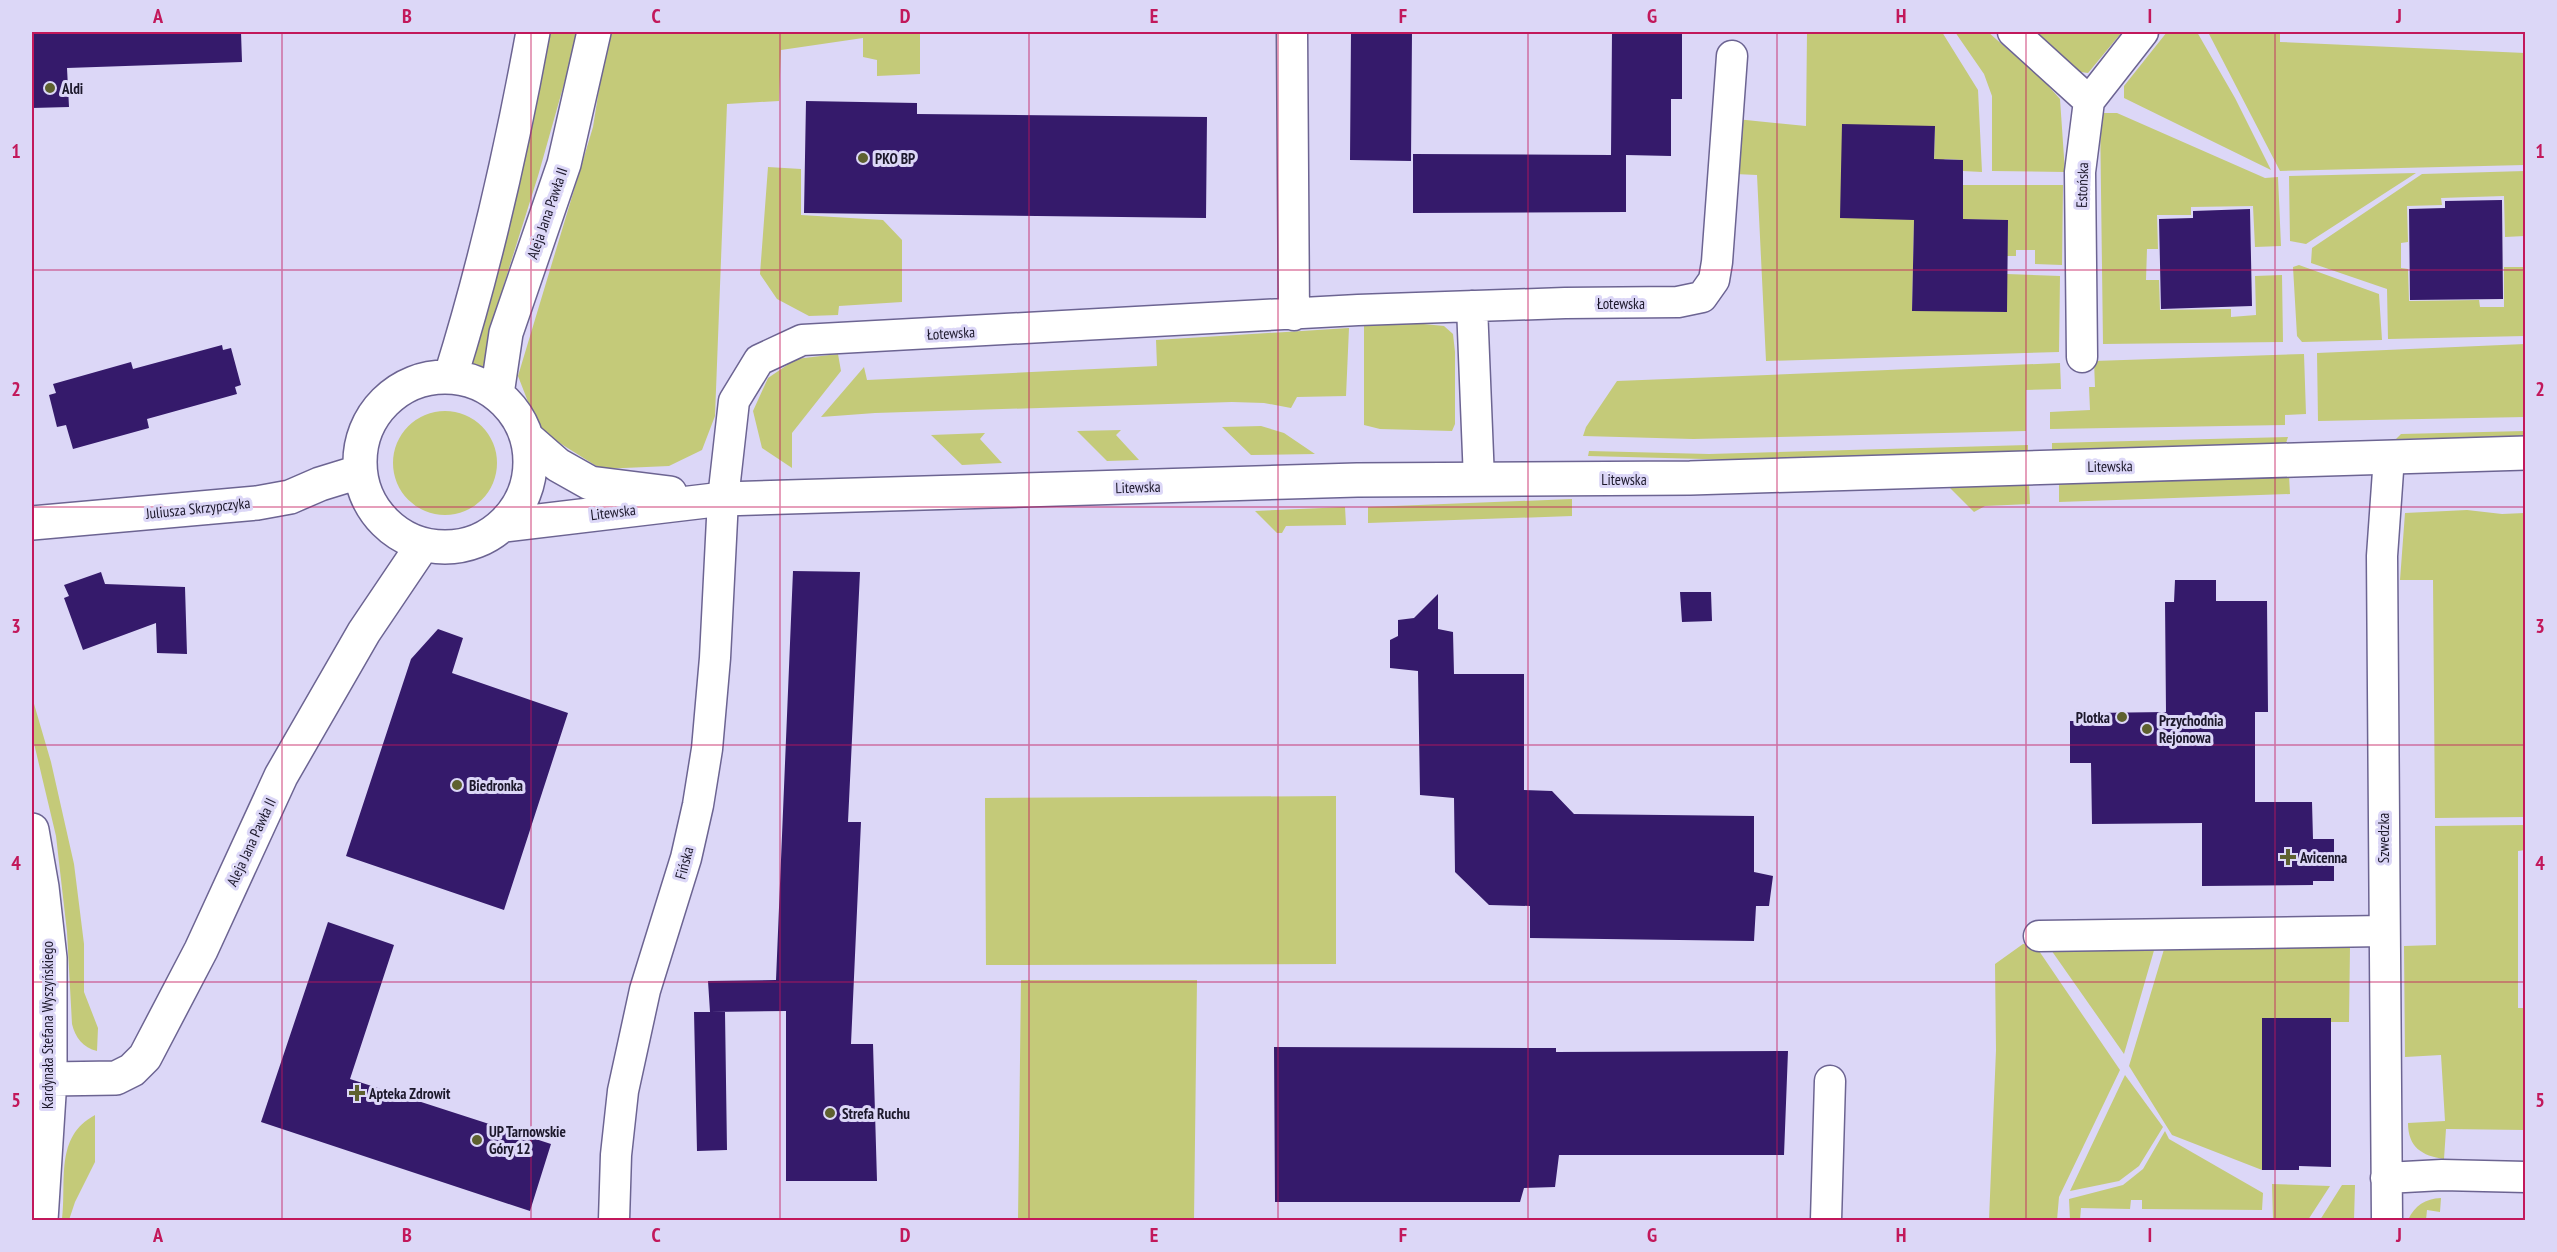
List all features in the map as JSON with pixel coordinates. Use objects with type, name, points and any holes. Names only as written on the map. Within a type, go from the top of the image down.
[{"type":"street","points":[[451,375],[467,323],[515,127],[534,32]]},
{"type":"street","name":"Aleja Jana Pawła II","points":[[496,394],[506,333],[564,164],[594,32]]},
{"type":"street","points":[[1292,32],[1294,315]]},
{"type":"street","points":[[2013,32],[2089,101],[2143,32]]},
{"type":"street","name":"Łotewska","points":[[723,500],[735,401],[759,360],[802,340],[1358,310],[1678,302],[1702,297],[1713,280],[1717,262],[1732,57]]},
{"type":"street","name":"Estońska","points":[[2082,357],[2080,172],[2089,101]]},
{"type":"street","points":[[1472,306],[1479,480]]},
{"type":"street","points":[[451,375],[496,394],[512,408],[527,438],[530,470],[521,502],[504,525],[480,541],[451,548],[422,546],[393,530],[370,504],[359,472],[361,445],[370,419],[388,398],[411,383],[451,375]]},
{"type":"street","name":"Litewska","points":[[527,438],[558,465],[590,483],[723,500]]},
{"type":"street","name":"Litewska","points":[[504,525],[723,500],[1357,480],[1702,478],[2526,453]]},
{"type":"street","name":"Szwedzka","points":[[2387,1221],[2382,556],[2389,457]]},
{"type":"street","name":"Juliusza Skrzypczyka","points":[[32,523],[257,503],[290,497],[320,484],[359,472]]},
{"type":"street","name":"Fińska","points":[[614,1221],[616,1155],[623,1091],[645,990],[686,858],[698,805],[715,658],[723,500]]},
{"type":"street","name":"Aleja Jana Pawła II","points":[[50,1079],[116,1078],[132,1070],[145,1057],[201,950],[281,776],[364,632],[422,546]]},
{"type":"street","name":"Kardynała Stefana Wyszyńskiego","points":[[32,830],[42,887],[50,958],[50,1079],[41,1221]]},
{"type":"street","points":[[2038,936],[2384,931]]},
{"type":"street","points":[[1826,1221],[1830,1081]]},
{"type":"street","points":[[2386,1178],[2442,1175],[2526,1177]]},
{"type":"green space","points":[[546,32],[576,32],[573,52],[538,176],[504,284],[486,373],[472,365],[525,142]]},
{"type":"green space","points":[[608,32],[920,32],[920,74],[877,76],[877,60],[863,57],[863,38],[781,50],[779,101],[727,104],[715,416],[702,450],[669,466],[601,469],[539,430],[518,376],[593,127]]},
{"type":"green space","points":[[1807,32],[1942,32],[1978,90],[1982,172],[1963,171],[1963,160],[1945,159],[1934,165],[1935,126],[1914,220],[1912,310],[2006,312],[2007,274],[2060,276],[2059,352],[1766,361],[1757,175],[1735,174],[1736,119],[1806,126]]},
{"type":"green space","points":[[1955,32],[1988,32],[2044,81],[2060,99],[2065,172],[1992,171],[1992,96],[1984,74]]},
{"type":"green space","points":[[2029,32],[2122,32],[2088,73],[2073,71]]},
{"type":"green space","points":[[2167,32],[2197,32],[2235,98],[2271,170],[2124,98],[2124,86]]},
{"type":"green space","points":[[2208,32],[2280,32],[2280,42],[2525,53],[2525,165],[2280,171]]},
{"type":"green space","points":[[2100,113],[2117,113],[2265,178],[2278,177],[2281,246],[2255,247],[2253,206],[2191,207],[2191,215],[2157,215],[2158,249],[2147,249],[2146,280],[2159,280],[2160,310],[2231,309],[2231,317],[2256,315],[2255,276],[2282,275],[2283,342],[2103,344]]},
{"type":"green space","points":[[768,167],[801,169],[801,215],[883,220],[902,240],[902,302],[839,306],[838,315],[809,316],[777,299],[760,274]]},
{"type":"green space","points":[[2525,171],[2525,236],[2505,237],[2504,196],[2441,198],[2442,205],[2407,206],[2408,242],[2401,243],[2401,268],[2408,269],[2409,301],[2479,300],[2480,307],[2504,307],[2504,267],[2525,267],[2525,336],[2388,339],[2387,289],[2311,263],[2312,248],[2422,174]]},
{"type":"green space","points":[[2416,173],[2306,244],[2290,241],[2289,176]]},
{"type":"green space","points":[[1935,185],[2063,185],[2062,265],[2035,264],[2035,250],[2016,250],[2016,256],[2007,256],[2008,220],[1934,219]]},
{"type":"green space","points":[[2299,265],[2379,294],[2382,340],[2302,342],[2297,336],[2293,267]]},
{"type":"green space","points":[[1403,322],[1444,326],[1453,334],[1455,424],[1452,431],[1380,429],[1364,425],[1364,326]]},
{"type":"green space","points":[[1349,328],[1346,396],[1297,397],[1291,408],[1264,403],[1232,402],[875,413],[821,417],[864,367],[867,380],[1157,366],[1156,340]]},
{"type":"green space","points":[[2525,344],[2525,417],[2318,421],[2317,353]]},
{"type":"green space","points":[[838,354],[841,371],[792,433],[792,468],[762,448],[753,411],[768,378],[796,359]]},
{"type":"green space","points":[[2304,354],[2306,414],[2285,415],[2285,425],[2050,429],[2050,412],[2090,410],[2089,387],[2095,387],[2094,361]]},
{"type":"green space","points":[[2060,363],[2061,389],[2026,390],[2026,431],[1693,439],[1583,436],[1586,427],[1617,381]]},
{"type":"green space","points":[[445,411],[465,415],[482,426],[493,443],[497,463],[493,483],[482,500],[465,511],[445,515],[425,511],[408,500],[397,483],[393,463],[397,443],[408,426],[425,415]]},
{"type":"green space","points":[[1261,426],[1284,433],[1315,454],[1251,455],[1222,427]]},
{"type":"green space","points":[[1121,430],[1116,435],[1139,460],[1107,461],[1077,431]]},
{"type":"green space","points":[[2525,431],[2525,437],[2396,439],[2401,434]]},
{"type":"green space","points":[[985,433],[980,439],[1002,463],[962,465],[931,435]]},
{"type":"green space","points":[[2288,437],[2286,443],[2052,451],[2052,443]]},
{"type":"green space","points":[[2028,445],[2028,451],[1742,460],[1588,456],[1589,451],[1709,454]]},
{"type":"green space","points":[[2289,475],[2290,494],[2059,502],[2059,484]]},
{"type":"green space","points":[[2029,484],[2030,504],[1985,506],[1974,512],[1949,487]]},
{"type":"green space","points":[[1572,499],[1572,516],[1368,523],[1368,507]]},
{"type":"green space","points":[[1345,507],[1346,525],[1286,526],[1282,533],[1277,533],[1255,511]]},
{"type":"green space","points":[[2467,510],[2502,514],[2525,513],[2525,817],[2435,818],[2433,580],[2400,580],[2405,513]]},
{"type":"green space","points":[[32,697],[51,762],[74,864],[84,944],[84,992],[98,1028],[97,1051],[80,1041],[72,1024],[67,932],[56,836],[32,735]]},
{"type":"green space","points":[[1336,796],[1336,964],[986,965],[985,798]]},
{"type":"green space","points":[[2525,825],[2525,850],[2518,851],[2518,1008],[2525,1008],[2525,1130],[2446,1129],[2444,1159],[2436,1158],[2418,1149],[2409,1131],[2408,1123],[2445,1121],[2441,1055],[2405,1057],[2404,946],[2436,945],[2435,826]]},
{"type":"green space","points":[[2345,942],[2350,947],[2349,1022],[2331,1022],[2331,1018],[2262,1018],[2262,1170],[2172,1135],[2129,1066],[2165,946]]},
{"type":"green space","points":[[2023,944],[2035,945],[2120,1070],[2059,1197],[2057,1220],[1989,1220],[1996,1050],[1995,964]]},
{"type":"green space","points":[[2049,947],[2155,947],[2124,1054]]},
{"type":"green space","points":[[1021,980],[1197,980],[1194,1220],[1018,1220]]},
{"type":"green space","points":[[2125,1075],[2163,1127],[2139,1166],[2119,1181],[2070,1191]]},
{"type":"green space","points":[[95,1115],[95,1162],[75,1202],[69,1220],[62,1220],[65,1161],[68,1148],[73,1135],[82,1124]]},
{"type":"green space","points":[[2165,1131],[2169,1139],[2263,1193],[2262,1210],[2142,1209],[2142,1200],[2131,1200],[2130,1209],[2081,1208],[2080,1220],[2070,1220],[2069,1199],[2123,1185],[2143,1169]]},
{"type":"green space","points":[[2272,1184],[2330,1186],[2308,1220],[2273,1220]]},
{"type":"green space","points":[[2342,1185],[2355,1185],[2354,1220],[2320,1220]]},
{"type":"green space","points":[[2441,1198],[2440,1212],[2427,1210],[2426,1220],[2408,1220],[2421,1204]]},
{"type":"building","name":"Aldi","points":[[32,32],[241,32],[242,62],[67,68],[69,107],[32,108]]},
{"type":"building","points":[[1351,32],[1412,32],[1411,161],[1350,160]]},
{"type":"building","points":[[1612,32],[1682,32],[1682,99],[1671,99],[1671,156],[1626,155],[1626,212],[1413,213],[1413,154],[1611,155]]},
{"type":"building","points":[[806,101],[917,103],[917,114],[1207,117],[1206,218],[804,213]]},
{"type":"building","points":[[1842,124],[1935,126],[1934,159],[1963,160],[1963,219],[2008,220],[2007,312],[1912,311],[1914,220],[1840,218]]},
{"type":"building","points":[[2502,200],[2503,299],[2410,300],[2409,209],[2445,208],[2445,201]]},
{"type":"building","points":[[2250,209],[2252,306],[2161,309],[2159,219],[2193,218],[2193,211]]},
{"type":"building","points":[[222,345],[223,350],[231,348],[241,385],[235,387],[237,394],[147,419],[149,428],[73,449],[66,425],[57,427],[49,395],[56,393],[53,384],[131,362],[133,369]]},
{"type":"building","points":[[793,571],[860,572],[848,822],[861,822],[851,1044],[873,1044],[877,1181],[786,1181],[786,1011],[710,1012],[708,981],[776,980]]},
{"type":"building","points":[[101,572],[105,584],[185,587],[187,654],[157,653],[156,623],[83,650],[64,598],[69,596],[64,585]]},
{"type":"building","name":"Przychodnia Rejonowa","points":[[2175,580],[2216,580],[2216,601],[2267,601],[2268,712],[2255,712],[2255,802],[2312,802],[2313,839],[2334,839],[2334,881],[2313,881],[2313,885],[2202,886],[2202,823],[2092,824],[2091,763],[2070,763],[2070,721],[2091,721],[2091,713],[2166,712],[2165,602],[2174,602]]},
{"type":"building","points":[[1680,592],[1711,592],[1712,621],[1682,622]]},
{"type":"building","points":[[1438,594],[1438,629],[1453,632],[1454,674],[1524,674],[1524,790],[1552,791],[1574,814],[1754,816],[1754,872],[1773,876],[1769,906],[1756,906],[1754,941],[1530,938],[1530,906],[1489,905],[1455,872],[1454,798],[1420,795],[1418,671],[1390,668],[1390,640],[1398,636],[1398,620],[1414,618]]},
{"type":"building","name":"Biedronka","points":[[438,629],[463,638],[452,673],[568,713],[504,910],[346,856],[411,659]]},
{"type":"building","points":[[328,922],[394,945],[350,1079],[551,1144],[530,1211],[261,1122]]},
{"type":"building","points":[[694,1012],[725,1012],[727,1150],[697,1151]]},
{"type":"building","points":[[2262,1018],[2331,1018],[2331,1167],[2299,1166],[2299,1170],[2262,1170]]},
{"type":"building","points":[[1274,1047],[1556,1048],[1556,1052],[1788,1051],[1784,1155],[1559,1155],[1555,1187],[1524,1188],[1520,1202],[1275,1202]]},
{"type":"place","name":"Aldi","points":[[50,88]]},
{"type":"place","name":"PKO BP","points":[[863,158]]},
{"type":"place","name":"Plotka","points":[[2122,717]]},
{"type":"place","name":"Przychodnia Rejonowa","points":[[2147,729]]},
{"type":"place","name":"Biedronka","points":[[457,785]]},
{"type":"place","name":"Avicenna","points":[[2288,857]]},
{"type":"place","name":"Apteka Zdrowit","points":[[357,1093]]},
{"type":"place","name":"Strefa Ruchu","points":[[830,1113]]},
{"type":"place","name":"UP Tarnowskie Góry 12","points":[[477,1140]]}]
